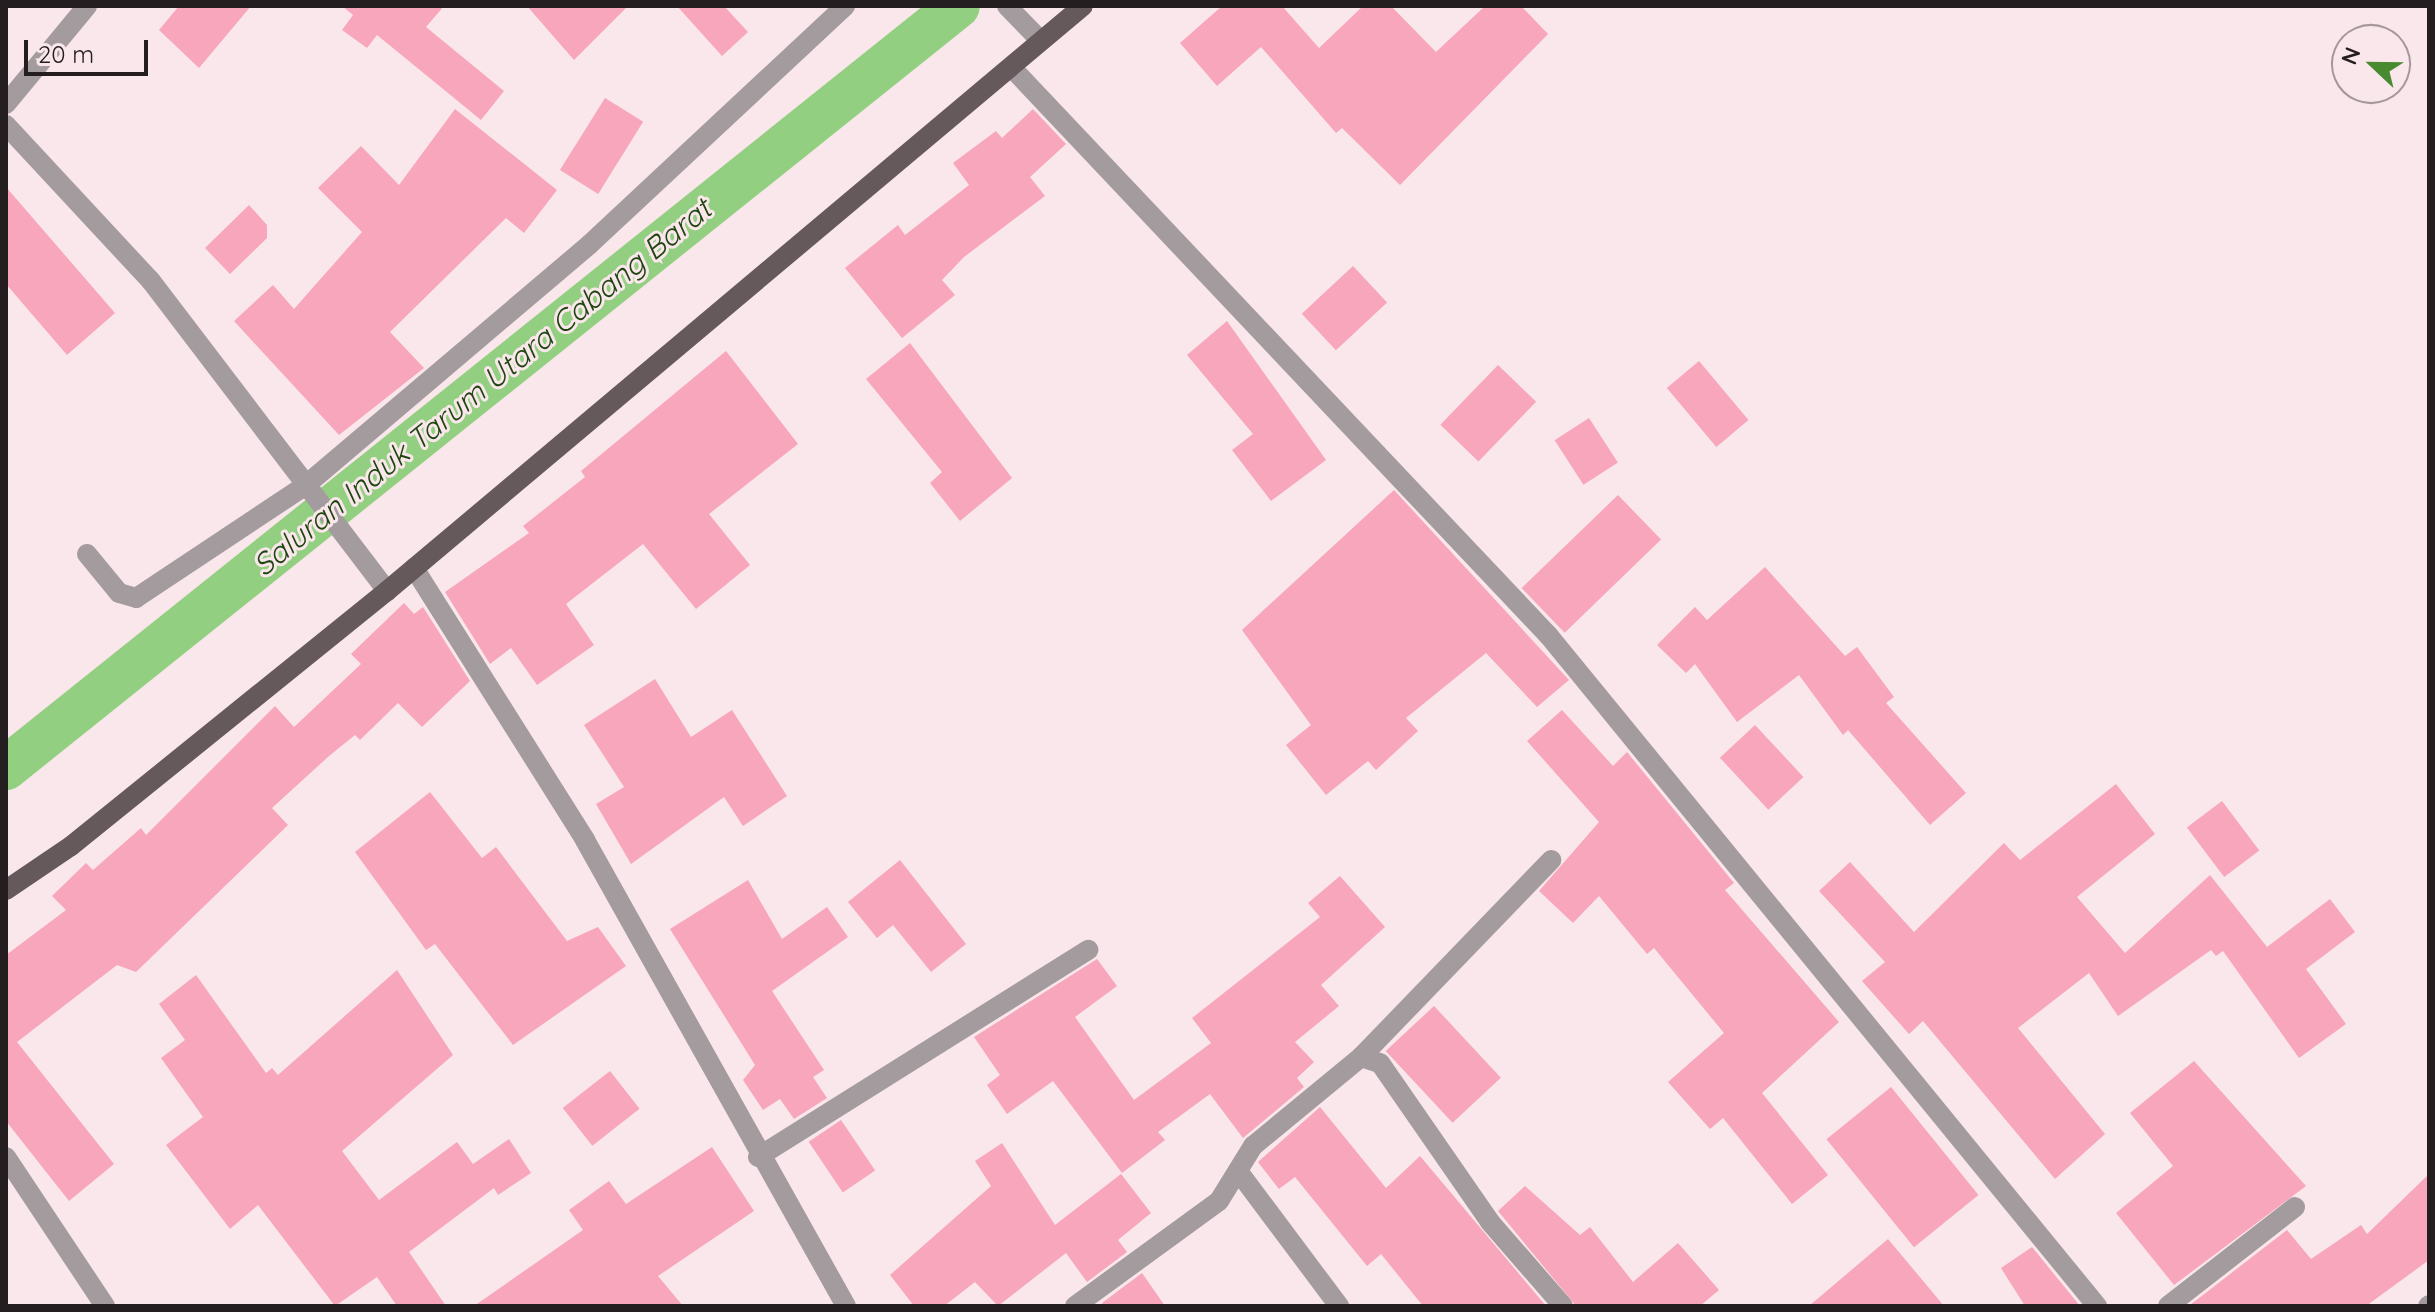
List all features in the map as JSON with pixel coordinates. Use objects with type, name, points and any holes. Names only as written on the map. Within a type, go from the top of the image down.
[{"type":"main road","points":[[6,890],[71,846],[387,591],[1013,69],[1040,40],[1083,6]]},
{"type":"street","points":[[6,104],[87,6]]},
{"type":"street","points":[[87,554],[119,593],[136,598],[311,494],[590,244],[845,6]]},
{"type":"street","points":[[1010,9],[1040,40]]},
{"type":"street","points":[[1013,69],[1549,636],[2097,1306]]},
{"type":"street","points":[[6,125],[151,281],[361,561],[387,591]]},
{"type":"street","points":[[414,568],[585,840],[758,1157],[844,1305]]},
{"type":"street","points":[[1075,1306],[1219,1201],[1253,1146],[1361,1057],[1551,860]]},
{"type":"street","points":[[758,1157],[1088,950]]},
{"type":"street","points":[[1361,1057],[1380,1063],[1490,1222],[1563,1306]]},
{"type":"street","points":[[6,1157],[105,1306]]},
{"type":"street","points":[[1238,1171],[1339,1306]]},
{"type":"street","points":[[2168,1306],[2295,1207]]},
{"type":"building","points":[[179,6],[251,6],[199,68],[159,30]]},
{"type":"building","points":[[342,6],[444,6],[426,27],[504,91],[481,120],[377,35],[367,48],[342,30],[353,15]]},
{"type":"building","points":[[527,6],[628,6],[574,60]]},
{"type":"building","points":[[677,6],[724,6],[748,32],[722,56]]},
{"type":"building","points":[[1222,6],[1282,6],[1319,48],[1363,6],[1391,6],[1436,52],[1485,6],[1521,6],[1548,34],[1400,185],[1342,128],[1336,133],[1261,47],[1217,86],[1180,43]]},
{"type":"building","points":[[605,98],[643,122],[598,194],[560,170]]},
{"type":"building","points":[[455,109],[557,190],[524,233],[506,218],[390,332],[424,368],[339,435],[234,321],[273,285],[294,309],[362,232],[318,188],[361,146],[399,185]]},
{"type":"building","points":[[1033,109],[1066,144],[1030,177],[1045,196],[964,257],[942,280],[955,295],[902,338],[845,268],[898,225],[905,235],[969,185],[953,163],[996,131],[1002,138]]},
{"type":"building","points":[[6,187],[115,313],[67,355],[6,284]]},
{"type":"building","points":[[249,205],[267,225],[267,238],[230,274],[205,248]]},
{"type":"building","points":[[1353,266],[1387,303],[1336,350],[1302,314]]},
{"type":"building","points":[[1227,321],[1326,460],[1271,501],[1232,450],[1253,434],[1187,355]]},
{"type":"building","points":[[910,343],[1012,478],[960,521],[930,483],[942,472],[866,379]]},
{"type":"building","points":[[726,351],[798,444],[709,514],[750,565],[696,609],[643,544],[566,604],[594,645],[537,685],[511,648],[490,664],[445,592],[529,533],[523,526],[585,477],[581,471]]},
{"type":"building","points":[[1699,361],[1748,420],[1716,447],[1667,388]]},
{"type":"building","points":[[1498,365],[1536,402],[1478,462],[1440,425]]},
{"type":"building","points":[[1589,418],[1618,462],[1583,485],[1555,440]]},
{"type":"building","points":[[1394,490],[1569,680],[1537,707],[1486,653],[1406,718],[1418,731],[1376,770],[1368,761],[1326,795],[1286,745],[1311,725],[1242,630]]},
{"type":"building","points":[[1618,495],[1661,540],[1565,633],[1522,588]]},
{"type":"building","points":[[1765,567],[1845,656],[1857,647],[1894,697],[1886,703],[1966,793],[1930,825],[1848,730],[1843,735],[1799,675],[1737,722],[1695,664],[1686,673],[1657,645],[1695,607],[1707,620]]},
{"type":"building","points":[[404,603],[414,614],[423,607],[470,681],[422,727],[398,703],[360,740],[355,735],[272,808],[288,825],[136,972],[117,965],[17,1042],[114,1164],[69,1201],[6,1121],[6,955],[66,910],[52,896],[86,863],[93,870],[141,828],[146,835],[275,706],[294,727],[361,664],[351,654]]},
{"type":"building","points":[[655,679],[691,737],[732,710],[787,796],[743,826],[724,797],[631,864],[596,804],[624,787],[584,725]]},
{"type":"building","points":[[1562,710],[1613,766],[1627,752],[1734,883],[1725,890],[1839,1022],[1762,1093],[1828,1175],[1792,1204],[1723,1118],[1710,1129],[1668,1082],[1724,1033],[1654,948],[1647,954],[1599,896],[1573,923],[1539,891],[1599,822],[1527,741]]},
{"type":"building","points":[[1755,725],[1803,777],[1768,810],[1720,758]]},
{"type":"building","points":[[2116,784],[2155,834],[2077,897],[2125,953],[2210,875],[2267,947],[2330,899],[2355,932],[2306,969],[2346,1024],[2299,1058],[2223,951],[2216,956],[2211,950],[2118,1016],[2089,973],[2018,1028],[2105,1134],[2055,1179],[1923,1021],[1909,1034],[1862,981],[1885,962],[1819,891],[1850,862],[1914,932],[2004,843],[2020,860]]},
{"type":"building","points":[[430,792],[482,858],[496,847],[567,941],[598,927],[626,966],[513,1045],[435,944],[426,950],[355,852]]},
{"type":"building","points":[[2222,801],[2259,851],[2224,877],[2187,827]]},
{"type":"building","points":[[900,860],[966,944],[931,972],[893,925],[877,938],[848,902]]},
{"type":"building","points":[[1340,876],[1385,927],[1321,985],[1339,1006],[1295,1042],[1314,1062],[1297,1078],[1304,1087],[1243,1138],[1210,1094],[1158,1132],[1165,1140],[1122,1173],[1053,1081],[1007,1114],[987,1085],[1000,1075],[974,1037],[1097,959],[1117,986],[1075,1017],[1134,1100],[1211,1043],[1192,1018],[1320,917],[1308,903]]},
{"type":"building","points":[[748,880],[782,939],[827,907],[848,937],[772,991],[824,1070],[813,1077],[827,1098],[794,1119],[780,1099],[763,1110],[743,1080],[755,1065],[670,929]]},
{"type":"building","points":[[397,970],[453,1055],[342,1151],[379,1200],[457,1142],[473,1164],[509,1139],[531,1173],[498,1195],[494,1188],[409,1252],[446,1306],[397,1306],[377,1277],[335,1306],[258,1205],[230,1229],[166,1145],[203,1117],[161,1058],[185,1040],[159,1004],[196,975],[266,1073],[272,1068],[278,1075]]},
{"type":"building","points":[[1434,1006],[1501,1078],[1453,1123],[1386,1051]]},
{"type":"building","points":[[2194,1061],[2306,1186],[2174,1285],[2116,1213],[2173,1166],[2130,1113]]},
{"type":"building","points":[[610,1071],[640,1109],[592,1146],[563,1108]]},
{"type":"building","points":[[1891,1087],[1978,1195],[1914,1247],[1826,1139]]},
{"type":"building","points":[[1320,1107],[1386,1188],[1420,1156],[1546,1306],[1423,1306],[1381,1254],[1367,1266],[1295,1177],[1279,1189],[1258,1162]]},
{"type":"building","points":[[841,1120],[875,1171],[843,1192],[809,1142]]},
{"type":"building","points":[[1002,1143],[1055,1225],[1121,1174],[1151,1213],[1118,1240],[1127,1252],[1087,1282],[1066,1253],[998,1306],[975,1282],[944,1306],[914,1306],[890,1275],[991,1186],[975,1161]]},
{"type":"building","points":[[712,1147],[754,1211],[658,1276],[683,1306],[474,1306],[583,1230],[569,1210],[609,1181],[626,1204]]},
{"type":"building","points":[[2429,1174],[2429,1260],[2366,1306],[2190,1305],[2287,1230],[2311,1259],[2361,1225],[2367,1234]]},
{"type":"building","points":[[1525,1186],[1580,1235],[1590,1227],[1633,1282],[1678,1243],[1719,1290],[1700,1306],[1576,1306],[1498,1211]]},
{"type":"building","points":[[1888,1239],[1944,1306],[1809,1306]]},
{"type":"building","points":[[2032,1247],[2080,1306],[2025,1306],[2001,1268]]},
{"type":"building","points":[[1142,1273],[1165,1306],[1104,1306],[1102,1303]]},
{"type":"waterway","name":"Saluran Induk Tarum Utara Cabang Barat","points":[[6,768],[958,6]]}]
